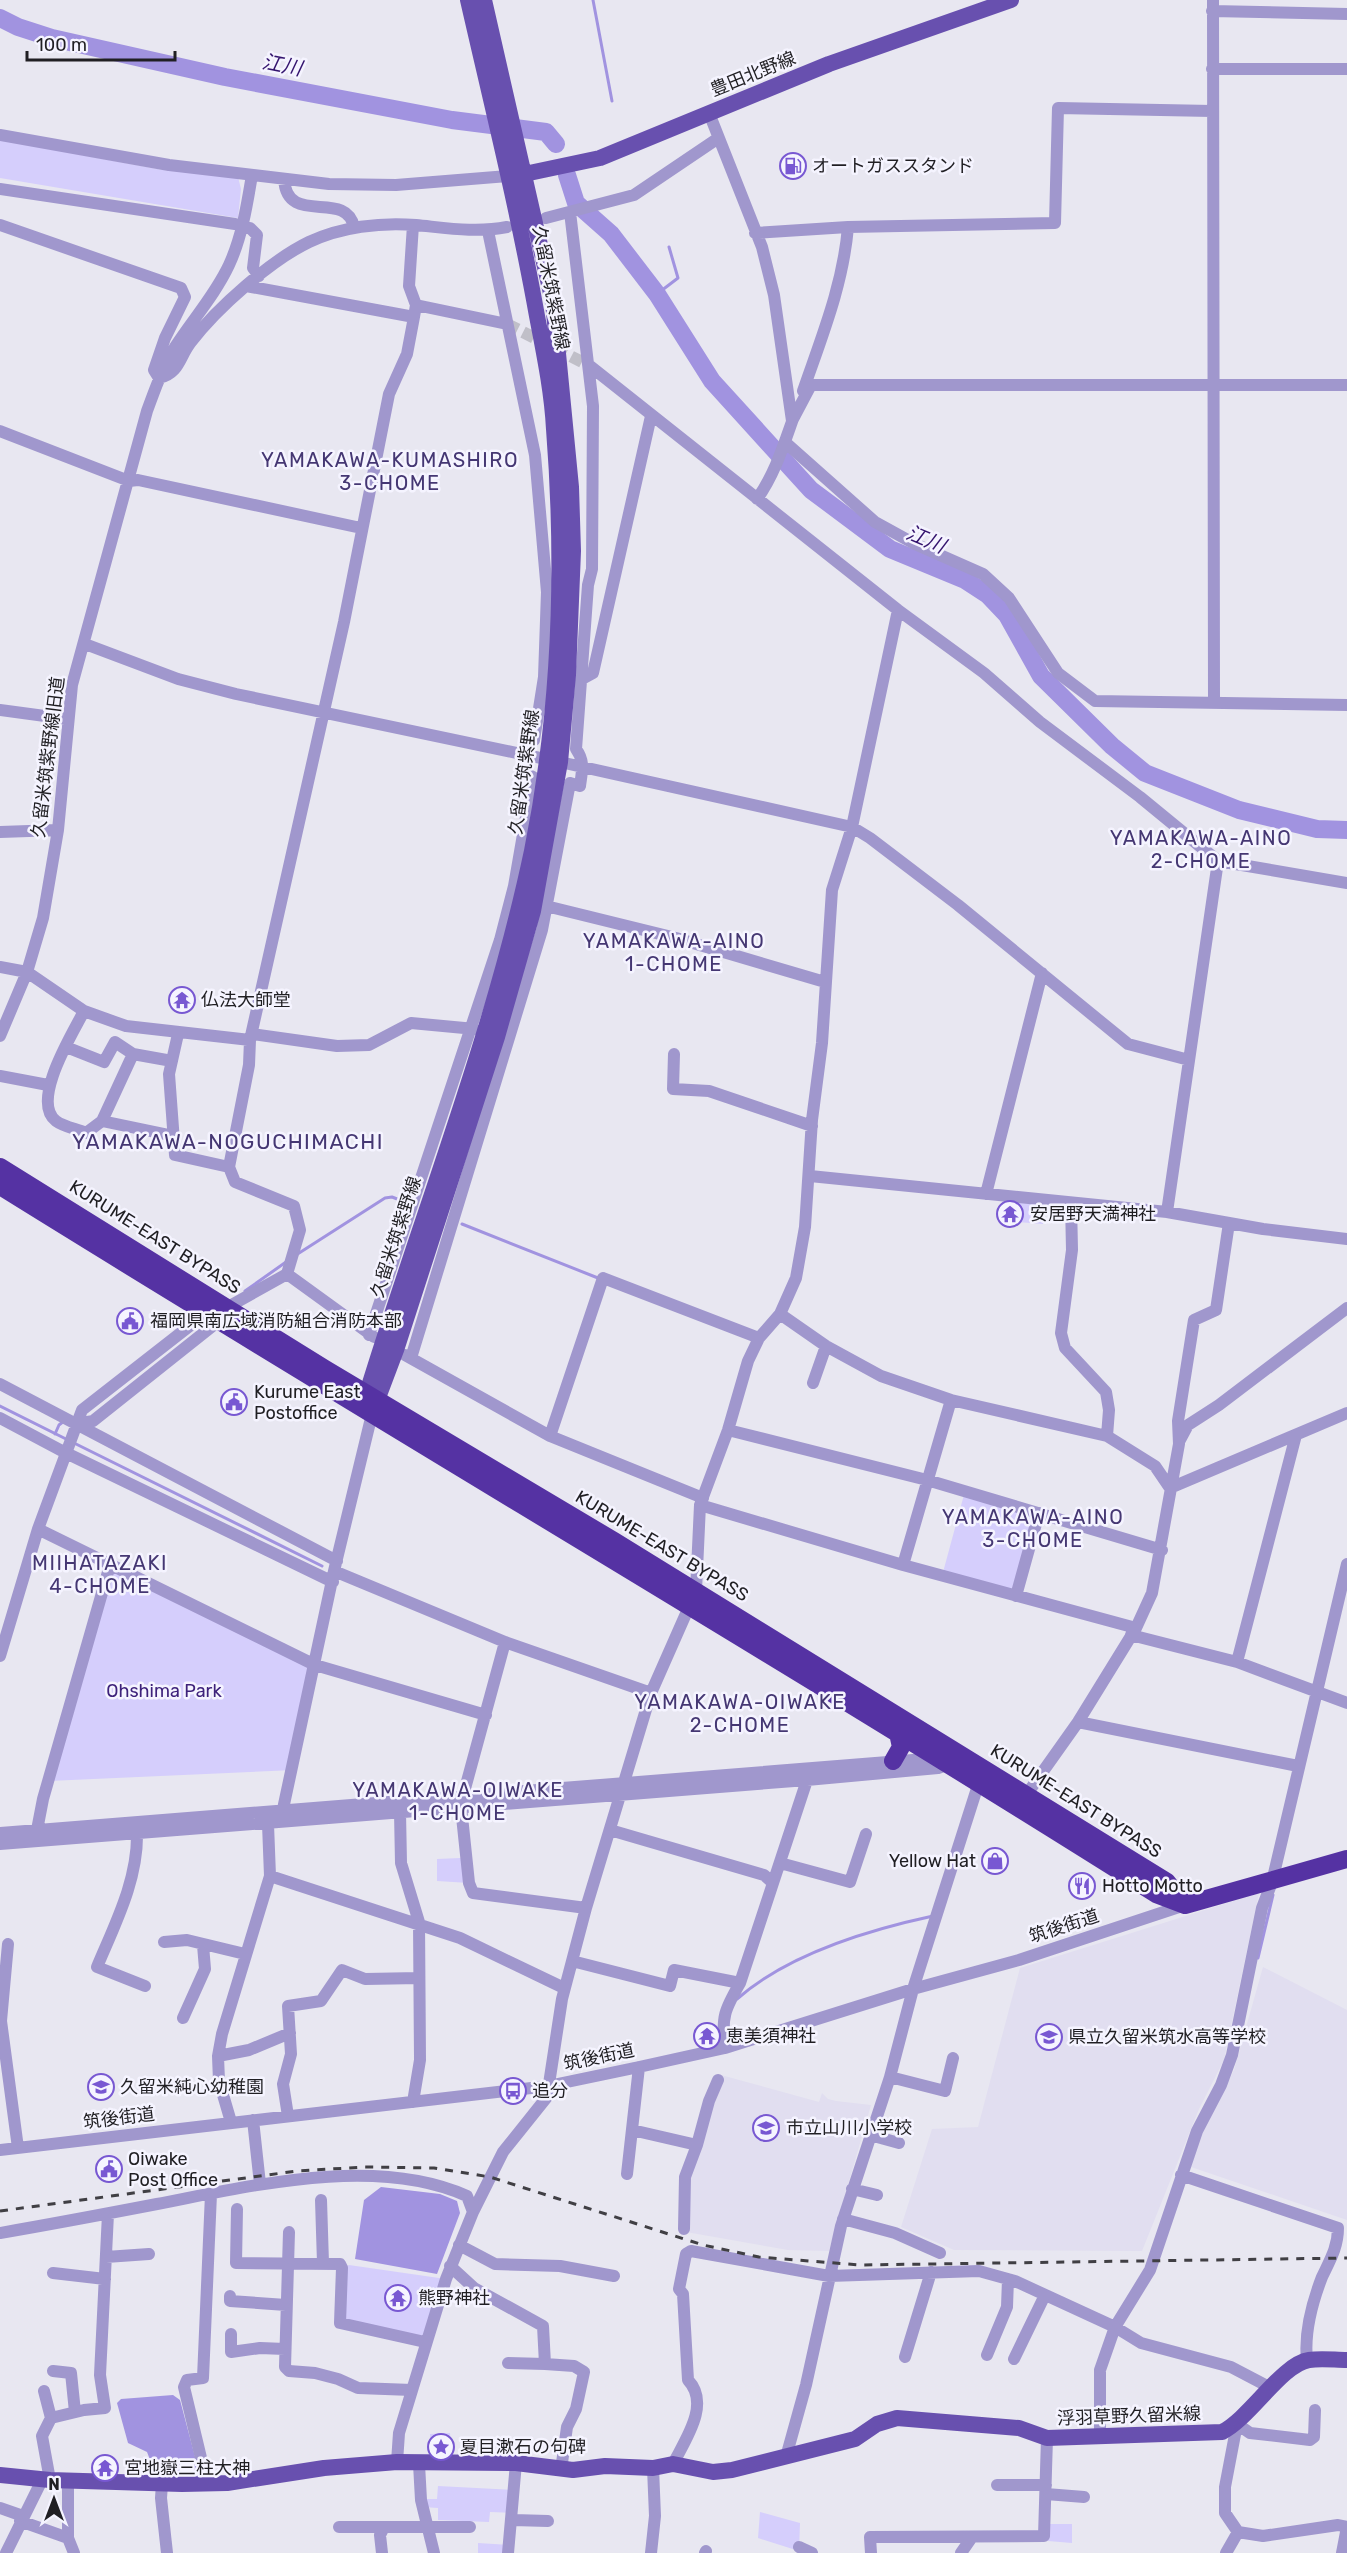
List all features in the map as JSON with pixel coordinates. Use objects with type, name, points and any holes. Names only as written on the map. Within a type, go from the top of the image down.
[{"type":"highway","name":"KURUME-EAST BYPASS","points":[[0,1167],[218,1314]]},
{"type":"highway","name":"KURUME-EAST BYPASS","points":[[0,1186],[372,1403],[951,1757],[1022,1802],[1156,1894],[1185,1905]]},
{"type":"highway","name":"KURUME-EAST BYPASS","points":[[693,1599],[898,1733],[951,1757],[979,1782],[1022,1802]]},
{"type":"highway","points":[[893,1761],[901,1747],[898,1733]]},
{"type":"highway","points":[[1185,1905],[1347,1859]]},
{"type":"main road","name":"久留米筑紫野線","points":[[372,1403],[490,1034],[533,911],[553,760],[568,675],[571,604],[570,487],[563,386],[553,302],[468,0]]},
{"type":"main road","name":"久留米筑紫野線","points":[[484,0],[512,158]]},
{"type":"main road","name":"豊田北野線","points":[[516,175],[600,158],[829,64],[1011,0]]},
{"type":"main road","points":[[1237,2424],[1270,2388],[1307,2360],[1347,2360]]},
{"type":"main road","name":"浮羽草野久留米線","points":[[0,2475],[68,2480],[207,2484],[324,2468],[397,2462],[419,2464],[516,2463],[561,2470],[628,2465],[653,2468],[673,2464],[723,2471],[855,2439],[876,2424],[897,2418],[1019,2428],[1047,2438],[1100,2438],[1222,2432],[1237,2424]]},
{"type":"street","points":[[1214,703],[1213,5],[1347,14]]},
{"type":"street","points":[[1212,69],[1347,69]]},
{"type":"street","points":[[755,232],[848,227],[1055,223],[1058,108],[1212,111]]},
{"type":"street","points":[[709,113],[717,139],[755,232],[774,296],[792,422]]},
{"type":"street","points":[[0,135],[169,165],[329,184],[396,185],[516,175]]},
{"type":"street","points":[[546,218],[634,195],[717,139]]},
{"type":"street","name":"久留米筑紫野線旧道","points":[[0,1036],[27,972],[43,918],[58,830],[72,685],[147,411],[159,378],[174,348],[217,288],[229,265],[240,236],[252,175]]},
{"type":"street","points":[[284,179],[285,190],[291,199],[301,206],[346,212],[352,217],[354,227]]},
{"type":"street","points":[[0,189],[235,224]]},
{"type":"street","points":[[389,1346],[490,1034],[542,930],[570,783],[580,786],[583,758],[576,749],[588,585],[592,569],[593,438],[579,210]]},
{"type":"street","points":[[0,225],[181,288],[185,297],[165,338],[154,370],[159,378],[177,369],[189,344],[223,305],[259,276],[306,244],[333,231],[354,227],[413,225],[488,231],[507,227]]},
{"type":"street","points":[[77,1424],[93,1421],[218,1314],[287,1274],[300,1230],[294,1206],[235,1182],[229,1167],[249,1065],[251,1037],[344,622],[389,394],[406,354],[415,311],[409,286],[413,225]]},
{"type":"street","points":[[757,499],[786,443],[838,289],[844,266],[848,227]]},
{"type":"street","points":[[250,228],[257,235],[254,268],[259,276]]},
{"type":"street","points":[[488,231],[535,454],[547,592],[544,677],[534,740],[525,741],[522,755],[525,773],[533,777],[514,886],[500,940],[490,1034]]},
{"type":"street","points":[[246,286],[507,324]]},
{"type":"street","points":[[590,366],[898,610],[984,673],[1040,722],[1140,797],[1218,861],[1347,883]]},
{"type":"street","points":[[792,422],[811,385],[1347,385]]},
{"type":"street","points":[[582,679],[592,673],[651,416]]},
{"type":"street","points":[[0,431],[129,481],[138,480],[361,528]]},
{"type":"street","points":[[786,443],[875,522],[915,544],[983,574],[1009,598],[1058,673],[1081,693],[1095,701],[1347,705]]},
{"type":"street","points":[[397,2462],[399,2433],[450,2266],[473,2212],[503,2152],[547,2097],[564,1988],[586,1908],[651,1693],[693,1599],[702,1501],[728,1430],[748,1361],[759,1338],[780,1314],[796,1278],[805,1227],[810,1176],[812,1126],[822,1043],[832,891],[852,827],[898,610]]},
{"type":"street","points":[[85,644],[178,679],[236,694],[553,760],[852,827],[870,838],[958,905],[1128,1044],[1190,1060]]},
{"type":"street","points":[[0,710],[67,719]]},
{"type":"street","points":[[0,832],[58,830]]},
{"type":"street","points":[[1167,1212],[1218,861]]},
{"type":"street","points":[[546,906],[676,938],[825,982]]},
{"type":"street","points":[[0,967],[27,972],[84,1011],[126,1026],[178,1034],[251,1037],[337,1046],[369,1045],[411,1023],[490,1034]]},
{"type":"street","points":[[986,1194],[1041,973]]},
{"type":"street","points":[[84,1011],[48,1085],[50,1113],[57,1121],[86,1133],[102,1121],[133,1054]]},
{"type":"street","points":[[178,1034],[169,1074],[175,1155],[229,1167]]},
{"type":"street","points":[[66,1047],[104,1062],[115,1042],[133,1054],[172,1061]]},
{"type":"street","points":[[674,1054],[673,1089],[709,1091],[812,1126]]},
{"type":"street","points":[[0,1076],[48,1085]]},
{"type":"street","points":[[102,1121],[174,1136]]},
{"type":"street","points":[[810,1176],[1167,1212],[1347,1239]]},
{"type":"street","points":[[1071,1203],[1072,1250],[1060,1333],[1065,1348],[1106,1392],[1109,1410],[1107,1436]]},
{"type":"street","points":[[1179,1444],[1178,1421],[1194,1320],[1216,1310],[1229,1223]]},
{"type":"street","points":[[287,1274],[389,1346],[550,1436],[702,1501],[903,1565],[1237,1662],[1315,1689],[1347,1703]]},
{"type":"street","points":[[550,1436],[603,1278],[759,1338]]},
{"type":"street","points":[[1022,1802],[1078,1722],[1133,1631],[1152,1593],[1162,1550],[1170,1488],[1179,1444],[1188,1425],[1219,1405],[1347,1308]]},
{"type":"street","points":[[780,1314],[826,1346],[881,1376],[951,1400],[1107,1436],[1155,1466],[1170,1488]]},
{"type":"street","points":[[813,1383],[826,1346]]},
{"type":"street","points":[[0,1384],[77,1424],[335,1571]]},
{"type":"street","points":[[903,1565],[951,1400]]},
{"type":"street","points":[[231,2122],[219,2081],[222,2034],[237,1989],[244,1954],[270,1876],[268,1824],[283,1809],[372,1403]]},
{"type":"street","points":[[1170,1488],[1347,1413]]},
{"type":"street","points":[[0,1418],[64,1452],[335,1571],[505,1642],[651,1693]]},
{"type":"street","points":[[0,1656],[5,1625],[64,1452],[77,1424]]},
{"type":"street","points":[[728,1430],[927,1480],[1162,1550]]},
{"type":"street","points":[[1237,1662],[1296,1435]]},
{"type":"street","points":[[1016,1596],[1039,1513]]},
{"type":"street","points":[[38,1529],[315,1665],[486,1715]]},
{"type":"street","points":[[1100,2438],[1100,2370],[1115,2327],[1150,2270],[1197,2131],[1221,2085],[1232,2055],[1262,1908],[1272,1882],[1315,1689],[1347,1564]]},
{"type":"street","points":[[37,1830],[49,1777],[111,1565]]},
{"type":"street","points":[[505,1642],[462,1802],[473,1893],[586,1908]]},
{"type":"street","points":[[1078,1722],[1298,1766]]},
{"type":"street","points":[[0,1833],[283,1809],[462,1802],[809,1774],[951,1757]]},
{"type":"street","points":[[809,1774],[893,1761],[951,1757]]},
{"type":"street","points":[[725,2048],[721,2022],[724,2010],[740,1983],[809,1774]]},
{"type":"street","points":[[786,2457],[806,2385],[843,2219],[890,2077],[913,1989],[979,1782]]},
{"type":"street","points":[[0,1844],[400,1812],[462,1802]]},
{"type":"street","points":[[400,1812],[401,1863],[419,1923],[420,2060],[413,2102]]},
{"type":"street","points":[[610,1830],[765,1875],[773,1882]]},
{"type":"street","points":[[137,1833],[137,1859],[119,1915],[97,1967],[145,1986]]},
{"type":"street","points":[[780,1863],[850,1882],[866,1834]]},
{"type":"street","points":[[270,1876],[460,1938],[564,1988]]},
{"type":"street","name":"筑後街道","points":[[0,2150],[548,2086],[725,2048],[913,1989],[1018,1960],[1185,1905]]},
{"type":"street","points":[[164,1942],[188,1941],[244,1954]]},
{"type":"street","points":[[8,1944],[1,2021],[18,2148]]},
{"type":"street","points":[[183,2018],[205,1969],[203,1945]]},
{"type":"street","points":[[572,1961],[670,1986],[674,1970],[740,1983]]},
{"type":"street","points":[[288,2116],[283,2084],[291,2054],[288,2006],[321,2001],[342,1970],[365,1979],[419,1978]]},
{"type":"street","points":[[219,2056],[249,2050],[290,2033]]},
{"type":"street","points":[[890,2077],[945,2091],[953,2058]]},
{"type":"street","points":[[627,2175],[639,2067]]},
{"type":"street","points":[[684,2229],[685,2177],[697,2145],[709,2100],[718,2080]]},
{"type":"street","points":[[253,2120],[260,2184]]},
{"type":"street","points":[[632,2130],[697,2145]]},
{"type":"street","points":[[870,2135],[899,2143]]},
{"type":"street","points":[[1181,2175],[1338,2229],[1338,2244],[1322,2278],[1308,2322],[1307,2360]]},
{"type":"street","points":[[0,2233],[260,2184],[340,2176],[441,2184],[467,2196],[473,2212]]},
{"type":"street","points":[[852,2189],[877,2195]]},
{"type":"street","points":[[207,2484],[184,2387],[187,2380],[203,2378],[211,2194]]},
{"type":"street","points":[[321,2200],[323,2263]]},
{"type":"street","points":[[237,2209],[236,2263],[340,2264],[342,2268],[340,2323],[425,2342]]},
{"type":"street","points":[[51,2418],[105,2408],[100,2375],[108,2214]]},
{"type":"street","points":[[843,2219],[895,2233],[940,2253]]},
{"type":"street","points":[[289,2232],[285,2367],[289,2370],[315,2373],[358,2388],[412,2390]]},
{"type":"street","points":[[459,2245],[495,2264],[560,2266],[614,2276]]},
{"type":"street","points":[[673,2464],[694,2421],[699,2399],[696,2388],[688,2380],[682,2294],[679,2289],[686,2254],[691,2251],[829,2276],[979,2271],[1008,2278],[1115,2327],[1141,2343],[1231,2367],[1270,2388]]},
{"type":"street","points":[[106,2257],[149,2254]]},
{"type":"street","points":[[450,2266],[474,2288],[543,2326],[545,2364]]},
{"type":"street","points":[[904,2357],[931,2272]]},
{"type":"street","points":[[53,2273],[105,2279]]},
{"type":"street","points":[[987,2355],[1007,2307],[1008,2278]]},
{"type":"street","points":[[1014,2359],[1045,2295]]},
{"type":"street","points":[[230,2296],[230,2301],[286,2305]]},
{"type":"street","points":[[231,2334],[231,2352],[260,2348],[285,2349]]},
{"type":"street","points":[[508,2363],[574,2366],[584,2372],[576,2409],[567,2427],[561,2470]]},
{"type":"street","points":[[53,2371],[66,2370],[71,2373],[75,2412]]},
{"type":"street","points":[[6,2553],[21,2519],[47,2479],[42,2436],[51,2418],[44,2391]]},
{"type":"street","points":[[1316,2410],[1314,2437],[1310,2440],[1250,2433],[1237,2424],[1225,2487],[1225,2512],[1238,2532],[1263,2536],[1338,2525],[1347,2527],[1342,2553]]},
{"type":"street","points":[[871,2553],[870,2538],[1044,2536],[1047,2438]]},
{"type":"street","points":[[508,2553],[513,2520],[516,2463]]},
{"type":"street","points":[[419,2464],[422,2500],[434,2553]]},
{"type":"street","points":[[651,2553],[655,2516],[653,2468]]},
{"type":"street","points":[[68,2480],[68,2538],[74,2553]]},
{"type":"street","points":[[162,2484],[161,2498],[167,2553]]},
{"type":"street","points":[[997,2485],[1084,2497]]},
{"type":"street","points":[[0,2508],[68,2538]]},
{"type":"street","points":[[513,2520],[549,2521]]},
{"type":"street","points":[[339,2527],[470,2527]]},
{"type":"street","points":[[382,2553],[380,2535],[384,2527]]},
{"type":"street","points":[[1226,2553],[1238,2532]]},
{"type":"street","points":[[961,2553],[972,2537]]},
{"type":"street","points":[[799,2547],[812,2553]]},
{"type":"shaded area","points":[[1259,1893],[1224,2060],[1199,2109],[1142,2251],[954,2250],[901,2227],[932,2129],[978,2127],[1020,1968]]},
{"type":"shaded area","points":[[1263,1967],[1347,2010],[1347,2220],[1191,2167],[1200,2137],[1234,2070]]},
{"type":"shaded area","points":[[721,2075],[819,2102],[822,2093],[828,2099],[836,2101],[871,2105],[829,2251],[788,2250],[686,2232],[685,2177]]},
{"type":"shaded area","points":[[381,2187],[440,2194],[457,2201],[460,2213],[437,2274],[355,2259],[364,2200]]},
{"type":"shaded area","points":[[173,2395],[180,2400],[198,2468],[195,2474],[156,2475],[147,2452],[128,2443],[117,2403],[121,2399]]},
{"type":"green space","points":[[0,140],[163,170],[238,177],[241,189],[238,218],[0,178]]},
{"type":"green space","points":[[1018,1198],[1044,1200],[1043,1224],[1017,1222]]},
{"type":"green space","points":[[965,1491],[1039,1513],[1016,1596],[942,1576]]},
{"type":"green space","name":"Ohshima Park","points":[[110,1565],[315,1665],[294,1770],[49,1781]]},
{"type":"green space","points":[[437,1859],[466,1859],[469,1883],[437,1881]]},
{"type":"green space","points":[[349,2265],[446,2279],[425,2342],[340,2323],[342,2268]]},
{"type":"green space","points":[[450,2433],[452,2462],[432,2463],[430,2434]]},
{"type":"green space","points":[[438,2486],[515,2490],[514,2513],[490,2512],[489,2522],[438,2520],[438,2508],[423,2507],[421,2499],[437,2499]]},
{"type":"green space","points":[[760,2512],[800,2523],[799,2551],[758,2538]]},
{"type":"green space","points":[[1047,2524],[1072,2524],[1072,2543],[1048,2541]]},
{"type":"green space","points":[[478,2543],[510,2545],[508,2553],[478,2553]]},
{"type":"waterway","points":[[593,0],[612,101]]},
{"type":"waterway","name":"江川","points":[[0,18],[18,27],[52,38],[225,77],[452,120],[546,132],[556,144]]},
{"type":"waterway","name":"江川","points":[[567,175],[576,203],[611,234],[657,294],[712,381],[811,490],[890,549],[965,580],[988,595],[1007,615],[1041,676],[1112,746],[1145,773],[1239,810],[1317,829],[1347,830]]},
{"type":"waterway","points":[[657,294],[678,278],[669,247]]},
{"type":"waterway","points":[[296,1255],[385,1198],[392,1197],[405,1202]]},
{"type":"waterway","points":[[462,1224],[598,1278]]},
{"type":"waterway","points":[[245,1291],[286,1262]]},
{"type":"waterway","points":[[0,1406],[68,1440]]},
{"type":"waterway","points":[[55,1434],[59,1425],[64,1421]]},
{"type":"waterway","points":[[74,1443],[322,1566]]},
{"type":"waterway","points":[[1258,1958],[1273,1895]]},
{"type":"waterway","points":[[737,1999],[780,1969],[829,1946],[933,1916]]},
{"type":"tunnel","points":[[507,324],[590,366]]},
{"type":"railway","points":[[0,2211],[297,2171],[365,2167],[434,2168],[490,2177],[703,2245],[759,2257],[860,2265],[1347,2258]]},
{"type":"place","name":"オートガススタンド","points":[[793,166]]},
{"type":"place","name":"仏法大師堂","points":[[182,1000]]},
{"type":"place","name":"安居野天満神社","points":[[1010,1214]]},
{"type":"place","name":"福岡県南広域消防組合消防本部","points":[[130,1321]]},
{"type":"place","name":"Kurume East Postoffice","points":[[234,1402]]},
{"type":"place","name":"Yellow Hat","points":[[995,1861]]},
{"type":"place","name":"Hotto Motto","points":[[1082,1886]]},
{"type":"place","name":"恵美須神社","points":[[707,2036]]},
{"type":"place","name":"県立久留米筑水高等学校","points":[[1049,2037]]},
{"type":"place","name":"久留米純心幼稚園","points":[[101,2087]]},
{"type":"place","name":"追分","points":[[513,2091]]},
{"type":"place","name":"市立山川小学校","points":[[766,2128]]},
{"type":"place","name":"Oiwake Post Office","points":[[109,2169]]},
{"type":"place","name":"熊野神社","points":[[398,2298]]},
{"type":"place","name":"夏目漱石の句碑","points":[[441,2447]]},
{"type":"place","name":"宮地嶽三柱大神","points":[[105,2468]]},
{"type":"district","name":"YAMAKAWA-KUMASHIRO 3-CHOME","points":[[390,472]]},
{"type":"district","name":"YAMAKAWA-AINO 2-CHOME","points":[[1201,850]]},
{"type":"district","name":"YAMAKAWA-AINO 1-CHOME","points":[[674,952]]},
{"type":"district","name":"YAMAKAWA-NOGUCHIMACHI","points":[[228,1142]]},
{"type":"district","name":"YAMAKAWA-AINO 3-CHOME","points":[[1033,1528]]},
{"type":"district","name":"MIIHATAZAKI 4-CHOME","points":[[100,1574]]},
{"type":"district","name":"YAMAKAWA-OIWAKE 2-CHOME","points":[[740,1714]]},
{"type":"district","name":"YAMAKAWA-OIWAKE 1-CHOME","points":[[458,1802]]}]
